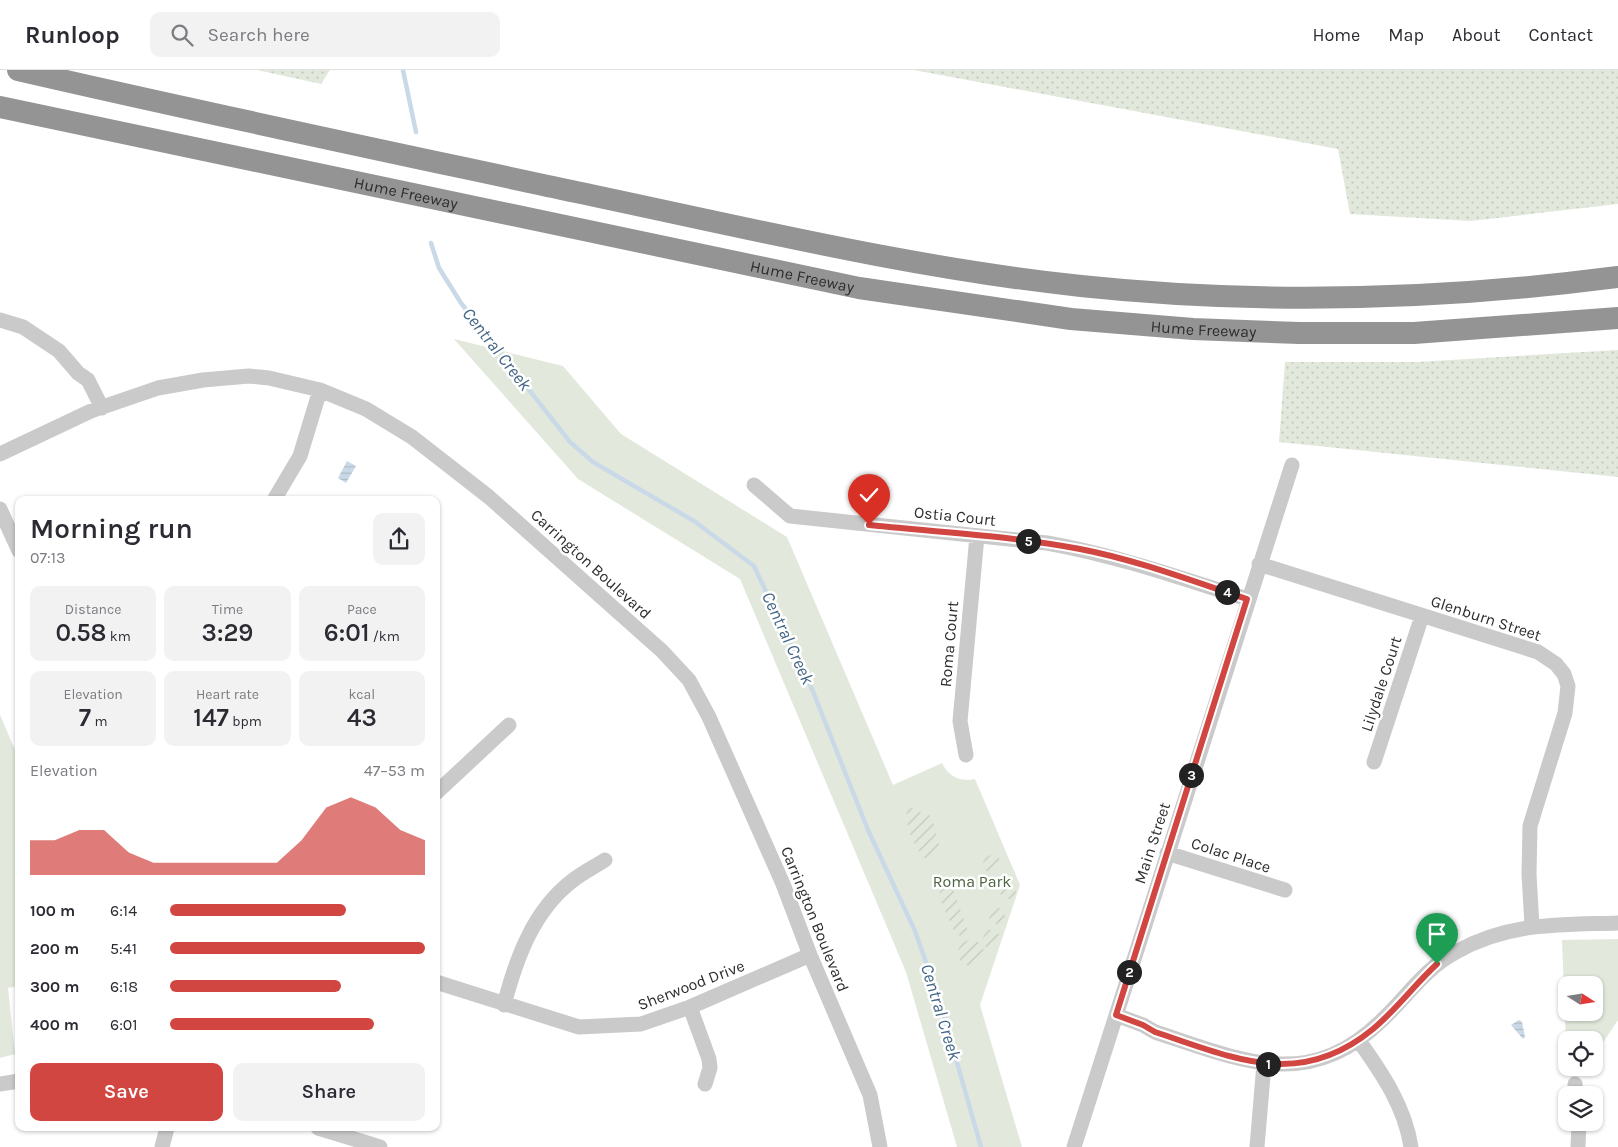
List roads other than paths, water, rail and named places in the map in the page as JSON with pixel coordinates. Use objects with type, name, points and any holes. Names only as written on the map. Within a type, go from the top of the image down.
[{"type":"highway","name":"Hume Freeway","points":[[18,70],[310,135],[869,254],[986,274],[1082,286],[1256,297],[1376,297],[1474,292],[1618,277]]},
{"type":"highway","name":"Hume Freeway","points":[[0,107],[859,288],[1072,319],[1192,329],[1299,333],[1414,333],[1618,318]]},
{"type":"street","points":[[0,320],[23,327],[59,350],[78,373],[96,410]]},
{"type":"street","name":"Carrington Boulevard","points":[[0,454],[96,410],[158,388],[203,380],[249,376],[269,378],[320,390],[366,409],[412,437],[489,497],[662,651],[689,680],[709,716],[779,875],[810,955],[870,1095],[880,1147]]},
{"type":"street","points":[[276,496],[300,456],[320,390]]},
{"type":"street","name":"Main Street","points":[[1074,1147],[1247,599],[1292,465]]},
{"type":"street","name":"Ostia Court","points":[[754,485],[790,516],[1082,549],[1124,560],[1247,599]]},
{"type":"street","points":[[0,509],[15,542]]},
{"type":"street","name":"Roma Court","points":[[966,755],[960,720],[977,536]]},
{"type":"street","name":"Glenburn Street","points":[[1259,564],[1538,652],[1548,657],[1564,674],[1568,686],[1565,713],[1530,826],[1528,874],[1532,926]]},
{"type":"street","name":"Lilydale Court","points":[[1374,762],[1422,616]]},
{"type":"street","points":[[440,789],[509,725]]},
{"type":"street","name":"Colac Place","points":[[1167,853],[1285,890]]},
{"type":"street","points":[[504,1005],[513,971],[525,941],[544,910],[571,881],[605,860]]},
{"type":"street","points":[[1114,1020],[1141,1032],[1155,1032],[1244,1061],[1288,1065],[1314,1060],[1330,1055],[1358,1040],[1392,1010],[1421,979],[1454,952],[1494,935],[1532,926],[1618,923]]},
{"type":"street","name":"Sherwood Drive","points":[[440,983],[579,1027],[642,1024],[690,1007],[810,955]]},
{"type":"street","points":[[690,1007],[709,1059],[710,1068],[705,1084]]},
{"type":"street","points":[[1358,1040],[1397,1101],[1406,1123],[1411,1147]]},
{"type":"street","points":[[1257,1147],[1264,1064]]},
{"type":"street","points":[[0,1084],[15,1082]]},
{"type":"street","points":[[162,1147],[165,1131]]},
{"type":"street","points":[[328,1131],[380,1147]]},
{"type":"street","points":[[1578,1147],[1579,1131]]},
{"type":"water","points":[[347,461],[356,466],[346,483],[338,478]]},
{"type":"water","points":[[1519,1020],[1522,1022],[1525,1037],[1523,1039],[1511,1025]]},
{"type":"waterway","name":"Central Creek","points":[[403,70],[416,132]]},
{"type":"waterway","name":"Central Creek","points":[[431,243],[439,268],[461,303],[570,442],[593,462],[694,521],[754,566],[812,689],[868,830],[915,931],[939,999],[981,1147]]},
{"type":"park label","name":"Roma Park","points":[[972,881]]}]
